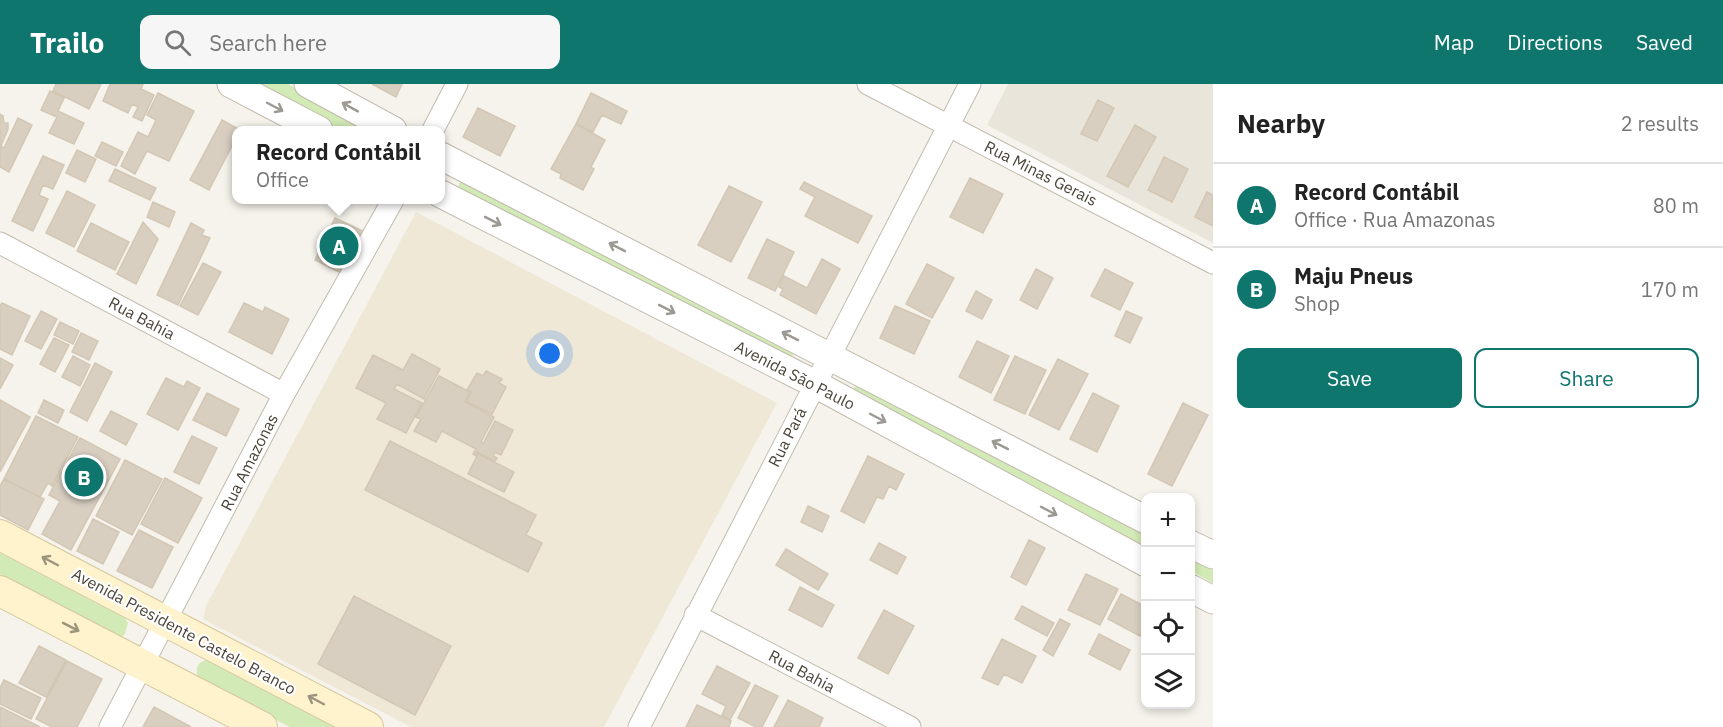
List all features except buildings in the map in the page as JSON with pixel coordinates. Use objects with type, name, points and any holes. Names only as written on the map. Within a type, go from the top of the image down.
[{"type":"main road","name":"Avenida Presidente Castelo Branco","points":[[0,535],[368,727]]},
{"type":"main road","points":[[0,591],[262,727]]},
{"type":"street","points":[[231,84],[311,126]]},
{"type":"street","points":[[308,84],[386,126]]},
{"type":"street","points":[[435,126],[457,84]]},
{"type":"street","name":"Rua Minas Gerais","points":[[868,84],[1213,262]]},
{"type":"street","name":"Rua Pará","points":[[639,727],[970,84]]},
{"type":"street","name":"Avenida São Paulo","points":[[445,158],[1141,517]]},
{"type":"street","name":"Avenida São Paulo","points":[[445,196],[815,384],[1141,560]]},
{"type":"street","name":"Rua Amazonas","points":[[110,727],[284,394],[391,204]]},
{"type":"street","name":"Rua Bahia","points":[[0,243],[284,394]]},
{"type":"street","points":[[1195,546],[1213,555]]},
{"type":"street","points":[[1195,590],[1213,600]]},
{"type":"street","name":"Rua Bahia","points":[[695,615],[910,727]]},
{"type":"shaded area","points":[[1008,84],[1213,84],[1213,243],[987,125]]},
{"type":"shaded area","points":[[416,212],[777,403],[604,727],[411,727],[203,619],[206,606]]},
{"type":"green space","points":[[253,84],[288,84],[368,126],[333,126]]},
{"type":"green space","points":[[463,176],[797,346],[790,361],[456,191]]},
{"type":"green space","points":[[860,377],[1141,526],[1141,545],[852,392]]},
{"type":"green space","points":[[0,553],[125,618],[128,623],[125,634],[121,637],[117,636],[0,574]]},
{"type":"green space","points":[[1195,555],[1213,564],[1213,583],[1195,573]]},
{"type":"green space","points":[[209,659],[339,727],[290,727],[198,679],[198,666]]},
{"type":"place","name":"Record Contábil","points":[[339,246]]},
{"type":"place","name":"Maju Pneus","points":[[84,477]]}]
